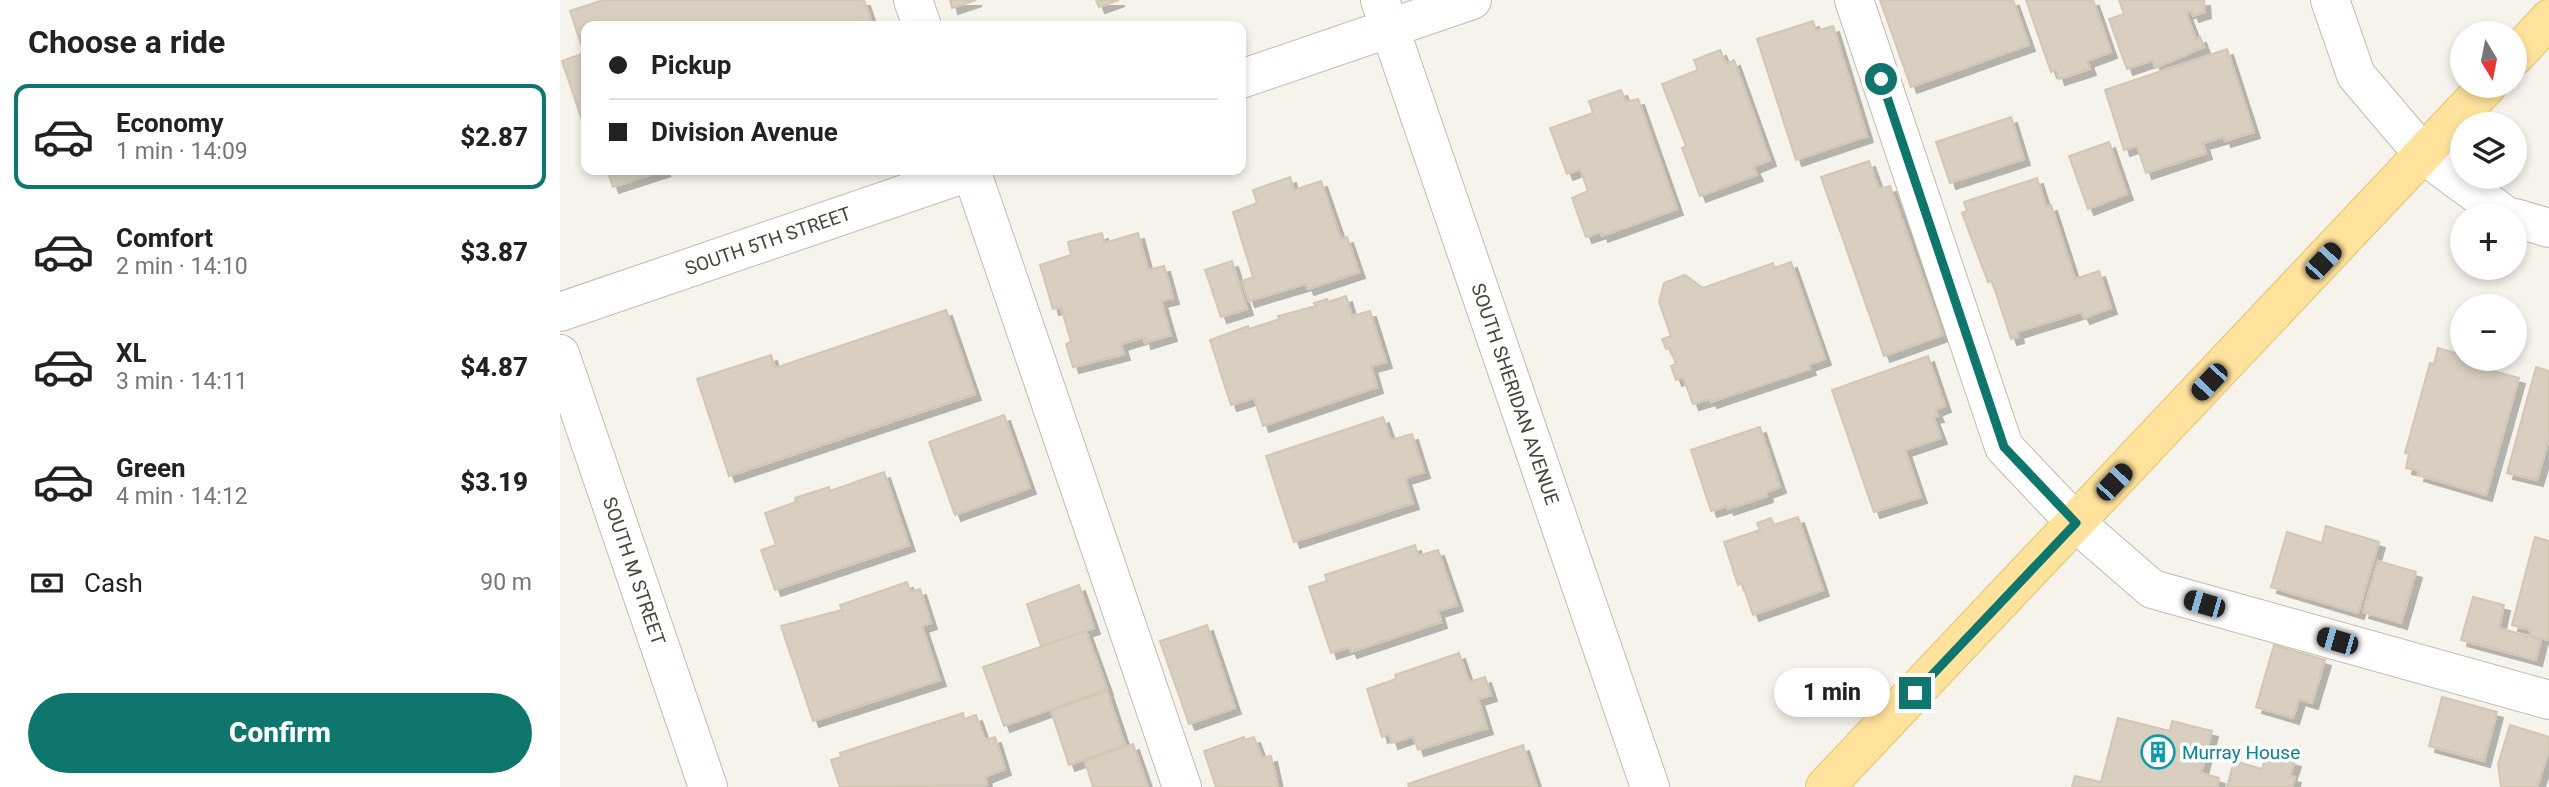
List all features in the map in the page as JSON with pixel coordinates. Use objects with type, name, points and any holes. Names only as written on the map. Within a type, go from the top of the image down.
[{"type":"main road","points":[[2527,43],[2549,19]]},
{"type":"main road","points":[[1825,787],[2476,98]]},
{"type":"street","points":[[913,0],[920,21]]},
{"type":"street","points":[[1246,77],[1385,14],[1472,0]]},
{"type":"street","points":[[1854,0],[2004,447],[2076,523],[2151,589],[2549,700]]},
{"type":"street","points":[[2330,0],[2356,75],[2424,155],[2489,203]]},
{"type":"street","name":"SOUTH SHERIDAN AVENUE","points":[[1385,14],[1650,787]]},
{"type":"street","name":"SOUTH 5TH STREET","points":[[560,312],[958,175]]},
{"type":"street","points":[[975,175],[1182,787]]},
{"type":"street","points":[[2527,222],[2549,228]]},
{"type":"street","name":"SOUTH M STREET","points":[[560,354],[708,787]]},
{"type":"building","points":[[603,0],[864,0],[871,21],[581,21],[581,44],[570,11]]},
{"type":"building","points":[[950,0],[976,0],[952,8]]},
{"type":"building","points":[[1096,0],[1119,0],[1099,7]]},
{"type":"building","points":[[1880,0],[2013,0],[2029,45],[1911,87]]},
{"type":"building","points":[[2026,0],[2093,0],[2111,52],[2087,61],[2090,69],[2059,79],[2056,70],[2051,72]]},
{"type":"building","points":[[2119,0],[2204,0],[2205,12],[2193,16],[2191,11],[2186,13],[2196,39],[2200,37],[2204,47],[2155,68],[2153,60],[2127,69],[2109,19],[2124,14]]},
{"type":"building","points":[[1813,21],[1816,31],[1833,26],[1867,136],[1796,160],[1757,39]]},
{"type":"building","points":[[2227,49],[2254,132],[2225,141],[2224,137],[2203,143],[2206,153],[2146,173],[2137,146],[2124,150],[2105,90]]},
{"type":"building","points":[[1720,50],[1726,64],[1734,60],[1770,160],[1753,167],[1757,175],[1700,196],[1682,148],[1686,146],[1662,84],[1698,70],[1694,60]]},
{"type":"building","points":[[581,54],[581,117],[562,61]]},
{"type":"building","points":[[1621,90],[1626,102],[1638,99],[1677,209],[1602,236],[1601,232],[1586,237],[1572,198],[1588,191],[1580,169],[1567,174],[1550,128],[1593,113],[1589,101]]},
{"type":"building","points":[[2011,117],[2024,159],[1950,183],[1936,142]]},
{"type":"building","points":[[2109,142],[2127,194],[2088,209],[2069,156]]},
{"type":"building","points":[[1869,161],[1879,189],[1890,186],[1943,335],[1884,356],[1821,177]]},
{"type":"building","points":[[609,175],[650,175],[613,187]]},
{"type":"building","points":[[1290,177],[1294,190],[1321,181],[1341,239],[1347,237],[1359,272],[1308,289],[1306,284],[1249,301],[1242,281],[1253,277],[1233,212],[1257,203],[1253,190]]},
{"type":"building","points":[[2037,178],[2046,207],[2051,205],[2075,279],[2099,271],[2111,308],[2084,318],[2081,312],[2017,332],[2018,337],[2011,339],[1992,281],[1988,282],[1962,213],[1967,211],[1964,202]]},
{"type":"building","points":[[1102,233],[1104,243],[1138,233],[1148,270],[1164,266],[1173,298],[1161,301],[1171,335],[1145,343],[1144,337],[1121,344],[1124,354],[1073,367],[1066,344],[1071,342],[1061,307],[1053,309],[1040,265],[1071,255],[1068,242]]},
{"type":"building","points":[[1232,261],[1247,309],[1221,317],[1205,270]]},
{"type":"building","points":[[1791,262],[1825,359],[1808,365],[1810,369],[1711,402],[1710,399],[1693,404],[1683,377],[1676,380],[1671,366],[1676,364],[1670,348],[1666,349],[1662,339],[1671,336],[1659,302],[1664,283],[1685,275],[1703,288],[1773,263],[1774,268]]},
{"type":"building","points":[[1346,296],[1352,316],[1370,311],[1386,362],[1371,366],[1377,387],[1263,426],[1254,398],[1231,405],[1210,340],[1248,326],[1249,329],[1280,319],[1278,316],[1316,306],[1314,303]]},
{"type":"building","points":[[946,310],[975,394],[729,476],[697,379],[771,355],[775,368]]},
{"type":"building","points":[[2438,348],[2450,352],[2450,371],[2493,371],[2519,378],[2486,495],[2418,475],[2419,471],[2406,468],[2409,454],[2405,453],[2430,363],[2434,364]]},
{"type":"building","points":[[1928,356],[1945,406],[1935,410],[1938,416],[1933,417],[1941,438],[1905,450],[1921,497],[1874,512],[1832,390]]},
{"type":"building","points":[[2536,367],[2549,371],[2549,439],[2537,480],[2507,473]]},
{"type":"building","points":[[1004,415],[1030,488],[955,515],[929,442]]},
{"type":"building","points":[[1383,417],[1391,440],[1412,434],[1424,472],[1405,478],[1413,503],[1294,542],[1266,456]]},
{"type":"building","points":[[1760,427],[1780,487],[1766,492],[1767,496],[1728,509],[1727,506],[1711,511],[1691,450]]},
{"type":"building","points":[[884,472],[909,545],[775,590],[761,550],[776,545],[765,513],[796,502],[795,498],[829,487],[830,491]]},
{"type":"building","points":[[1798,517],[1823,590],[1753,615],[1742,583],[1738,585],[1724,542],[1760,530],[1757,523],[1771,518],[1774,525]]},
{"type":"building","points":[[2326,526],[2379,542],[2358,613],[2271,587],[2287,532],[2322,543]]},
{"type":"building","points":[[2535,537],[2549,541],[2549,640],[2530,636],[2531,630],[2512,625]]},
{"type":"building","points":[[1415,545],[1418,556],[1438,550],[1457,605],[1438,611],[1441,622],[1351,652],[1349,647],[1331,653],[1309,587],[1327,581],[1325,575]]},
{"type":"building","points":[[2378,561],[2416,572],[2401,623],[2363,612]]},
{"type":"building","points":[[907,582],[910,592],[920,589],[931,623],[922,626],[940,680],[813,721],[781,626],[842,610],[840,605]]},
{"type":"building","points":[[1079,585],[1094,628],[1041,646],[1027,604]]},
{"type":"building","points":[[2473,597],[2504,605],[2499,628],[2541,640],[2536,660],[2461,640]]},
{"type":"building","points":[[1207,625],[1235,708],[1189,724],[1160,641]]},
{"type":"building","points":[[1086,631],[1107,689],[1004,726],[983,667]]},
{"type":"building","points":[[2274,645],[2325,660],[2312,703],[2299,699],[2293,718],[2256,707]]},
{"type":"building","points":[[1459,653],[1469,682],[1485,677],[1491,695],[1478,699],[1487,728],[1418,750],[1413,736],[1392,743],[1389,734],[1382,737],[1367,689],[1396,679],[1395,675]]},
{"type":"building","points":[[1107,691],[1125,745],[1069,765],[1051,711]]},
{"type":"building","points":[[2442,697],[2497,712],[2484,761],[2429,746]]},
{"type":"building","points":[[963,713],[964,719],[976,715],[985,740],[995,737],[1005,769],[985,777],[987,785],[840,787],[831,760],[841,757],[840,753]]},
{"type":"building","name":"Murray House","points":[[2118,718],[2170,731],[2172,721],[2212,731],[2201,773],[2219,778],[2217,787],[2072,787],[2075,776],[2101,782]]},
{"type":"building","points":[[2510,725],[2549,737],[2549,751],[2537,787],[2501,787],[2498,764]]},
{"type":"building","points":[[1244,737],[1245,740],[1254,737],[1262,758],[1271,756],[1278,787],[1216,787],[1204,751]]},
{"type":"building","points":[[1133,744],[1148,787],[1093,787],[1085,761]]},
{"type":"building","points":[[1523,745],[1537,787],[1409,787],[1408,784]]},
{"type":"building","points":[[2267,753],[2295,761],[2290,776],[2295,777],[2292,787],[2227,787],[2234,761],[2262,769]]},
{"type":"place","name":"Murray House","points":[[2158,752]]},
{"type":"route","points":[[1881,79],[2004,447],[2076,523],[1915,693]]}]
